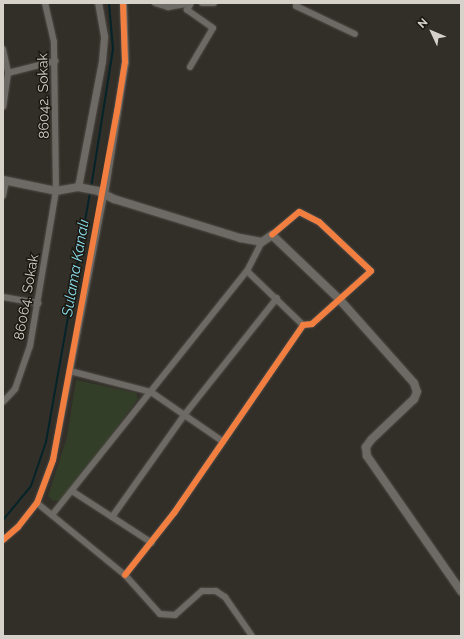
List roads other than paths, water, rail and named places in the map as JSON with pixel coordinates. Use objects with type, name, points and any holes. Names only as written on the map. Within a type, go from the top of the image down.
[{"type":"main road","points":[[5,181],[56,191],[80,188],[101,192],[240,238],[262,242],[272,235],[340,300],[414,383],[417,392],[414,399],[371,440],[366,447],[367,456],[461,591]]},
{"type":"street","name":"86042. Sokak","points":[[45,3],[54,42],[56,191]]},
{"type":"street","points":[[80,188],[102,61],[104,36],[98,3]]},
{"type":"street","points":[[3,540],[18,527],[37,503],[53,460],[125,62],[123,3]]},
{"type":"street","points":[[155,3],[168,7],[190,3]]},
{"type":"street","points":[[190,3],[187,10],[213,28],[190,67]]},
{"type":"street","points":[[202,3],[214,3]]},
{"type":"street","points":[[297,3],[296,6],[355,34]]},
{"type":"street","points":[[3,49],[8,73],[3,107]]},
{"type":"street","points":[[8,73],[55,61]]},
{"type":"street","points":[[3,196],[5,181]]},
{"type":"street","name":"86064. Sokak","points":[[3,402],[15,389],[28,353],[38,303],[56,191]]},
{"type":"street","points":[[125,575],[152,543],[303,325],[312,324],[371,271],[319,222],[299,212],[272,235]]},
{"type":"street","points":[[52,515],[247,271],[262,242]]},
{"type":"street","points":[[247,271],[277,298],[303,325]]},
{"type":"street","points":[[3,297],[38,303]]},
{"type":"street","points":[[112,517],[185,414],[277,298]]},
{"type":"street","points":[[70,371],[151,392],[185,414],[222,441]]},
{"type":"street","points":[[72,491],[152,543]]},
{"type":"street","points":[[37,503],[125,575],[154,609],[167,616],[181,611],[202,591],[216,591],[225,597],[252,636]]},
{"type":"waterway","name":"Sulama Kanalı","points":[[91,188],[113,49],[109,3]]},
{"type":"waterway","name":"Sulama Kanalı","points":[[3,520],[31,486],[46,442],[90,192]]}]
